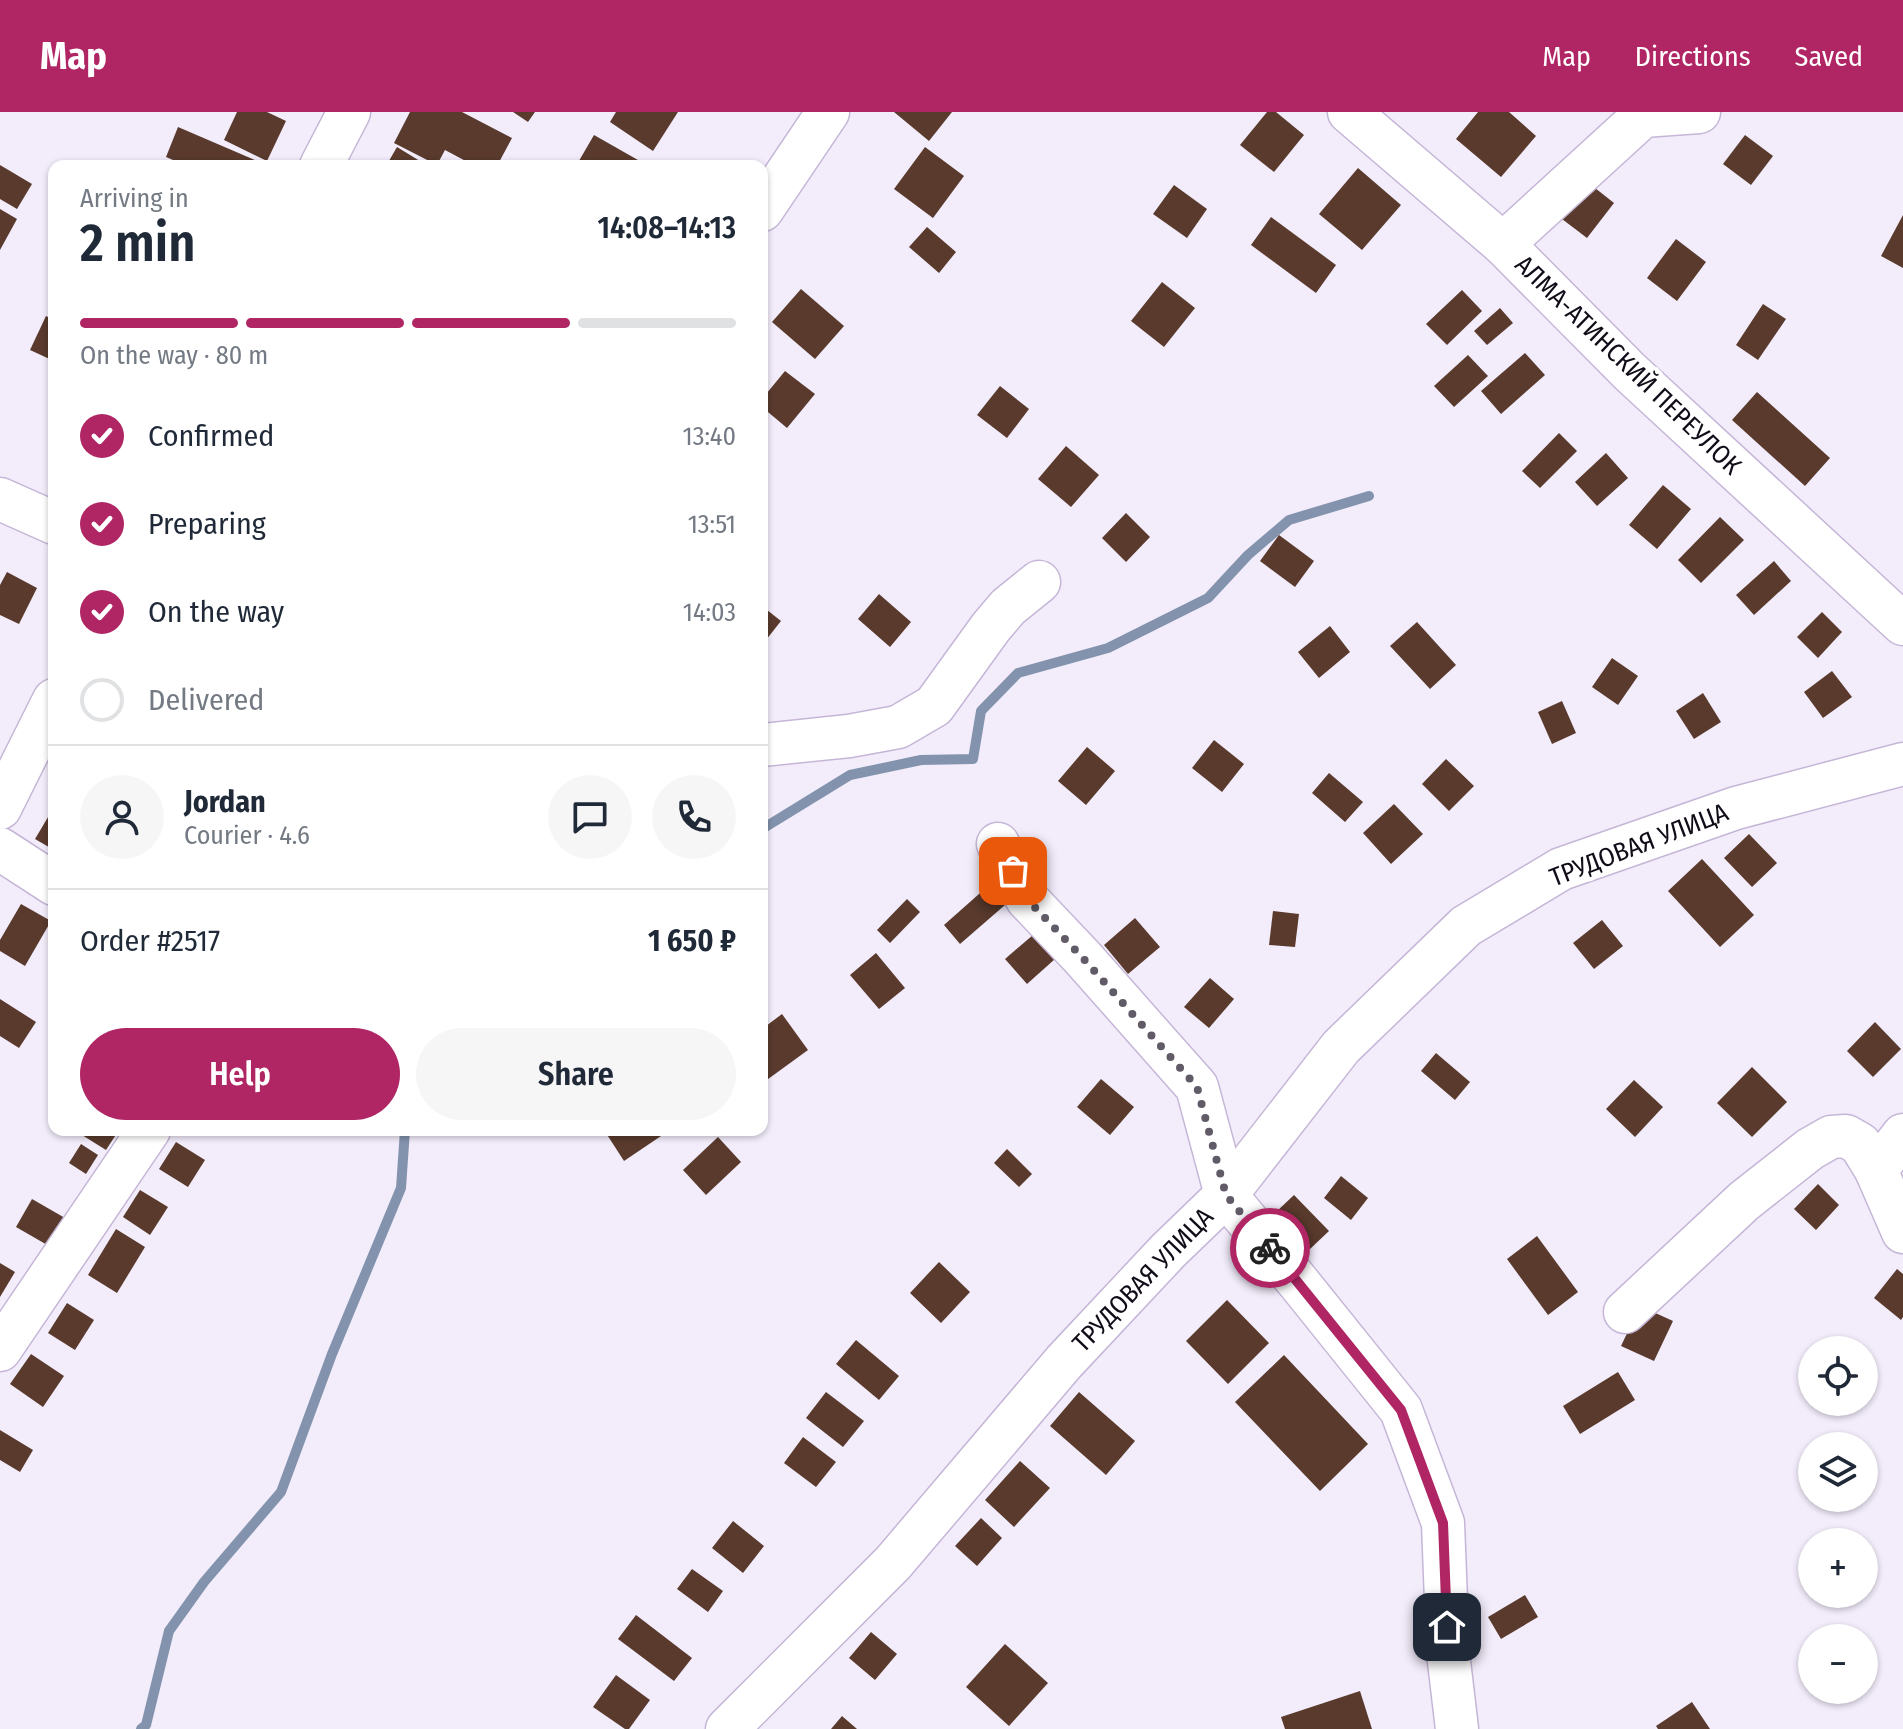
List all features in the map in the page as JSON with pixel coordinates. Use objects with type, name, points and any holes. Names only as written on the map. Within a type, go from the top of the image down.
[{"type":"street","points":[[324,160],[349,112]]},
{"type":"street","points":[[768,201],[828,112]]},
{"type":"street","name":"АЛМА-АТИНСКИЙ ПЕРЕУЛОК","points":[[1349,112],[1503,244],[1630,372],[1903,624]]},
{"type":"street","points":[[1503,244],[1643,116],[1699,112]]},
{"type":"street","points":[[0,499],[48,520]]},
{"type":"street","points":[[768,744],[849,736],[898,727],[934,706],[991,627],[1008,607],[1039,582]]},
{"type":"street","points":[[0,808],[48,712]]},
{"type":"street","name":"ТРУДОВАЯ УЛИЦА","points":[[727,1729],[893,1563],[1064,1362],[1168,1251],[1226,1195],[1341,1047],[1466,926],[1561,869],[1736,808],[1903,764]]},
{"type":"street","points":[[998,844],[1027,899],[1197,1087],[1226,1195],[1401,1410],[1443,1523],[1448,1653],[1457,1729]]},
{"type":"street","points":[[0,849],[48,880]]},
{"type":"street","points":[[1876,1170],[1903,1135]]},
{"type":"street","points":[[0,1350],[145,1136]]},
{"type":"street","points":[[1625,1312],[1744,1201],[1810,1149],[1831,1137],[1846,1136],[1860,1144],[1876,1170],[1903,1232]]},
{"type":"building","points":[[237,112],[267,112],[286,121],[267,160],[224,140]]},
{"type":"building","points":[[410,112],[462,112],[512,138],[500,160],[464,160],[445,150],[440,160],[427,160],[394,143]]},
{"type":"building","points":[[513,112],[535,112],[528,122]]},
{"type":"building","points":[[616,112],[678,112],[653,151],[610,122]]},
{"type":"building","points":[[894,112],[952,112],[929,141]]},
{"type":"building","points":[[1267,112],[1276,112],[1304,135],[1274,172],[1240,145]]},
{"type":"building","points":[[1478,112],[1509,112],[1536,136],[1501,177],[1456,139]]},
{"type":"building","points":[[178,127],[255,160],[173,160],[166,157]]},
{"type":"building","points":[[594,135],[638,160],[579,160]]},
{"type":"building","points":[[1745,135],[1773,156],[1751,185],[1723,164]]},
{"type":"building","points":[[397,147],[418,160],[389,160]]},
{"type":"building","points":[[925,147],[964,176],[933,218],[894,189]]},
{"type":"building","points":[[0,165],[32,184],[17,209],[0,199]]},
{"type":"building","points":[[1358,168],[1401,205],[1362,250],[1319,214]]},
{"type":"building","points":[[1590,184],[1614,203],[1587,238],[1562,219]]},
{"type":"building","points":[[1174,185],[1207,209],[1187,238],[1153,214]]},
{"type":"building","points":[[0,209],[17,219],[0,250]]},
{"type":"building","points":[[1903,215],[1903,268],[1881,256]]},
{"type":"building","points":[[1271,217],[1336,265],[1316,293],[1251,245]]},
{"type":"building","points":[[927,227],[956,252],[939,273],[909,247]]},
{"type":"building","points":[[1676,239],[1706,262],[1677,301],[1647,278]]},
{"type":"building","points":[[1162,282],[1195,308],[1164,347],[1131,321]]},
{"type":"building","points":[[801,289],[844,326],[815,359],[772,322]]},
{"type":"building","points":[[1462,290],[1482,311],[1447,345],[1426,324]]},
{"type":"building","points":[[1763,304],[1786,319],[1758,360],[1736,345]]},
{"type":"building","points":[[1500,308],[1513,323],[1487,345],[1474,331]]},
{"type":"building","points":[[46,316],[48,317],[48,358],[30,350]]},
{"type":"building","points":[[1525,353],[1545,375],[1501,414],[1481,391]]},
{"type":"building","points":[[1468,355],[1488,376],[1454,407],[1434,386]]},
{"type":"building","points":[[785,371],[815,394],[787,428],[768,412],[768,392]]},
{"type":"building","points":[[1000,386],[1029,409],[1007,438],[977,415]]},
{"type":"building","points":[[1757,392],[1830,458],[1805,486],[1732,420]]},
{"type":"building","points":[[1559,433],[1577,451],[1540,488],[1522,471]]},
{"type":"building","points":[[1066,446],[1099,475],[1071,507],[1038,479]]},
{"type":"building","points":[[1606,453],[1628,478],[1597,506],[1575,482]]},
{"type":"building","points":[[1663,485],[1691,509],[1657,549],[1629,525]]},
{"type":"building","points":[[1126,513],[1150,537],[1126,562],[1102,538]]},
{"type":"building","points":[[1720,517],[1744,540],[1701,583],[1678,560]]},
{"type":"building","points":[[1279,535],[1314,561],[1295,587],[1260,561]]},
{"type":"building","points":[[1774,561],[1791,581],[1754,615],[1736,595]]},
{"type":"building","points":[[7,572],[37,588],[19,624],[0,615],[0,585]]},
{"type":"building","points":[[879,594],[911,622],[890,647],[858,619]]},
{"type":"building","points":[[768,611],[781,621],[768,637]]},
{"type":"building","points":[[1822,612],[1842,632],[1818,658],[1797,637]]},
{"type":"building","points":[[1417,622],[1456,665],[1430,689],[1390,646]]},
{"type":"building","points":[[1330,626],[1350,652],[1319,678],[1298,652]]},
{"type":"building","points":[[1612,658],[1638,676],[1618,705],[1592,687]]},
{"type":"building","points":[[1832,671],[1852,697],[1823,718],[1804,692]]},
{"type":"building","points":[[1703,693],[1721,722],[1694,739],[1676,711]]},
{"type":"building","points":[[1562,701],[1576,733],[1552,744],[1538,712]]},
{"type":"building","points":[[1214,740],[1244,764],[1222,792],[1192,768]]},
{"type":"building","points":[[1087,747],[1115,771],[1086,805],[1058,781]]},
{"type":"building","points":[[1446,759],[1474,786],[1449,811],[1422,784]]},
{"type":"building","points":[[1329,773],[1363,802],[1345,822],[1312,793]]},
{"type":"building","points":[[1394,804],[1423,834],[1391,864],[1363,833]]},
{"type":"building","points":[[48,817],[48,847],[35,839]]},
{"type":"building","points":[[1749,834],[1777,863],[1752,887],[1724,858]]},
{"type":"building","points":[[1702,859],[1754,915],[1720,947],[1668,891]]},
{"type":"building","points":[[988,886],[1005,905],[960,944],[944,925]]},
{"type":"building","points":[[907,899],[920,912],[890,943],[877,930]]},
{"type":"building","points":[[21,904],[48,919],[48,926],[25,966],[0,951],[0,940]]},
{"type":"building","points":[[1273,911],[1299,914],[1295,947],[1269,945]]},
{"type":"building","points":[[1135,918],[1160,947],[1128,974],[1104,945]]},
{"type":"building","points":[[1602,920],[1623,946],[1594,969],[1573,943]]},
{"type":"building","points":[[1033,935],[1055,959],[1027,984],[1005,959]]},
{"type":"building","points":[[876,953],[905,988],[879,1009],[850,975]]},
{"type":"building","points":[[1210,978],[1234,999],[1209,1028],[1184,1007]]},
{"type":"building","points":[[0,999],[36,1022],[19,1048],[0,1036]]},
{"type":"building","points":[[782,1014],[808,1050],[768,1079],[768,1024]]},
{"type":"building","points":[[1875,1022],[1901,1049],[1873,1077],[1847,1051]]},
{"type":"building","points":[[1436,1053],[1470,1082],[1455,1100],[1421,1071]]},
{"type":"building","points":[[1752,1067],[1787,1102],[1752,1137],[1717,1103]]},
{"type":"building","points":[[1101,1079],[1134,1107],[1110,1135],[1077,1107]]},
{"type":"building","points":[[1634,1080],[1663,1107],[1635,1137],[1606,1109]]},
{"type":"building","points":[[84,1136],[115,1136],[106,1150]]},
{"type":"building","points":[[608,1136],[661,1136],[624,1161]]},
{"type":"building","points":[[718,1137],[741,1162],[706,1195],[683,1170]]},
{"type":"building","points":[[176,1142],[205,1160],[188,1187],[159,1169]]},
{"type":"building","points":[[81,1144],[98,1155],[86,1174],[69,1163]]},
{"type":"building","points":[[1007,1149],[1032,1174],[1019,1187],[994,1163]]},
{"type":"building","points":[[1341,1176],[1368,1198],[1351,1220],[1324,1198]]},
{"type":"building","points":[[1818,1184],[1839,1205],[1816,1230],[1794,1209]]},
{"type":"building","points":[[140,1190],[168,1207],[150,1235],[123,1217]]},
{"type":"building","points":[[1294,1195],[1329,1231],[1310,1249],[1276,1212]]},
{"type":"building","points":[[32,1199],[65,1218],[49,1246],[16,1227]]},
{"type":"building","points":[[116,1229],[145,1247],[117,1293],[88,1275]]},
{"type":"building","points":[[1537,1236],[1578,1292],[1548,1315],[1507,1259]]},
{"type":"building","points":[[939,1262],[970,1292],[941,1323],[910,1293]]},
{"type":"building","points":[[0,1263],[15,1272],[0,1297]]},
{"type":"building","points":[[1897,1269],[1903,1274],[1901,1320],[1874,1298]]},
{"type":"building","points":[[1227,1300],[1269,1343],[1228,1384],[1186,1341]]},
{"type":"building","points":[[67,1303],[94,1320],[75,1350],[48,1333]]},
{"type":"building","points":[[1640,1306],[1673,1321],[1654,1361],[1621,1346]]},
{"type":"building","points":[[856,1340],[899,1376],[879,1400],[836,1364]]},
{"type":"building","points":[[31,1354],[64,1376],[43,1407],[10,1384]]},
{"type":"building","points":[[1284,1355],[1368,1444],[1320,1491],[1235,1402]]},
{"type":"building","points":[[1618,1372],[1635,1400],[1580,1434],[1563,1406]]},
{"type":"building","points":[[826,1392],[864,1421],[843,1447],[806,1418]]},
{"type":"building","points":[[1079,1392],[1135,1441],[1106,1475],[1050,1426]]},
{"type":"building","points":[[0,1430],[33,1450],[20,1472],[0,1460]]},
{"type":"building","points":[[803,1437],[836,1462],[816,1487],[784,1463]]},
{"type":"building","points":[[1020,1461],[1050,1488],[1014,1527],[985,1500]]},
{"type":"building","points":[[981,1518],[1002,1538],[977,1566],[955,1546]]},
{"type":"building","points":[[733,1521],[764,1546],[743,1573],[712,1548]]},
{"type":"building","points":[[692,1569],[723,1591],[708,1612],[677,1589]]},
{"type":"building","points":[[1525,1595],[1538,1617],[1501,1639],[1488,1617]]},
{"type":"building","points":[[636,1615],[692,1658],[674,1681],[618,1639]]},
{"type":"building","points":[[871,1632],[897,1654],[875,1680],[849,1658]]},
{"type":"building","points":[[1005,1644],[1048,1683],[1009,1726],[966,1687]]},
{"type":"building","points":[[616,1675],[650,1700],[629,1729],[593,1707]]},
{"type":"building","points":[[1360,1691],[1372,1729],[1285,1729],[1281,1717]]},
{"type":"building","points":[[1692,1702],[1710,1729],[1658,1729],[1656,1726]]},
{"type":"building","points":[[842,1716],[857,1729],[831,1729]]},
{"type":"waterway","points":[[768,825],[850,775],[921,760],[973,759],[981,711],[1018,673],[1108,648],[1208,598],[1248,555],[1289,520],[1369,496]]},
{"type":"waterway","points":[[141,1729],[146,1725],[169,1631],[204,1582],[281,1492],[332,1354],[401,1188],[405,1136]]},
{"type":"way so far","points":[[1013,871],[1027,899],[1197,1087],[1226,1195],[1270,1248]]},
{"type":"route","points":[[1270,1248],[1401,1410],[1443,1523],[1447,1627]]}]
